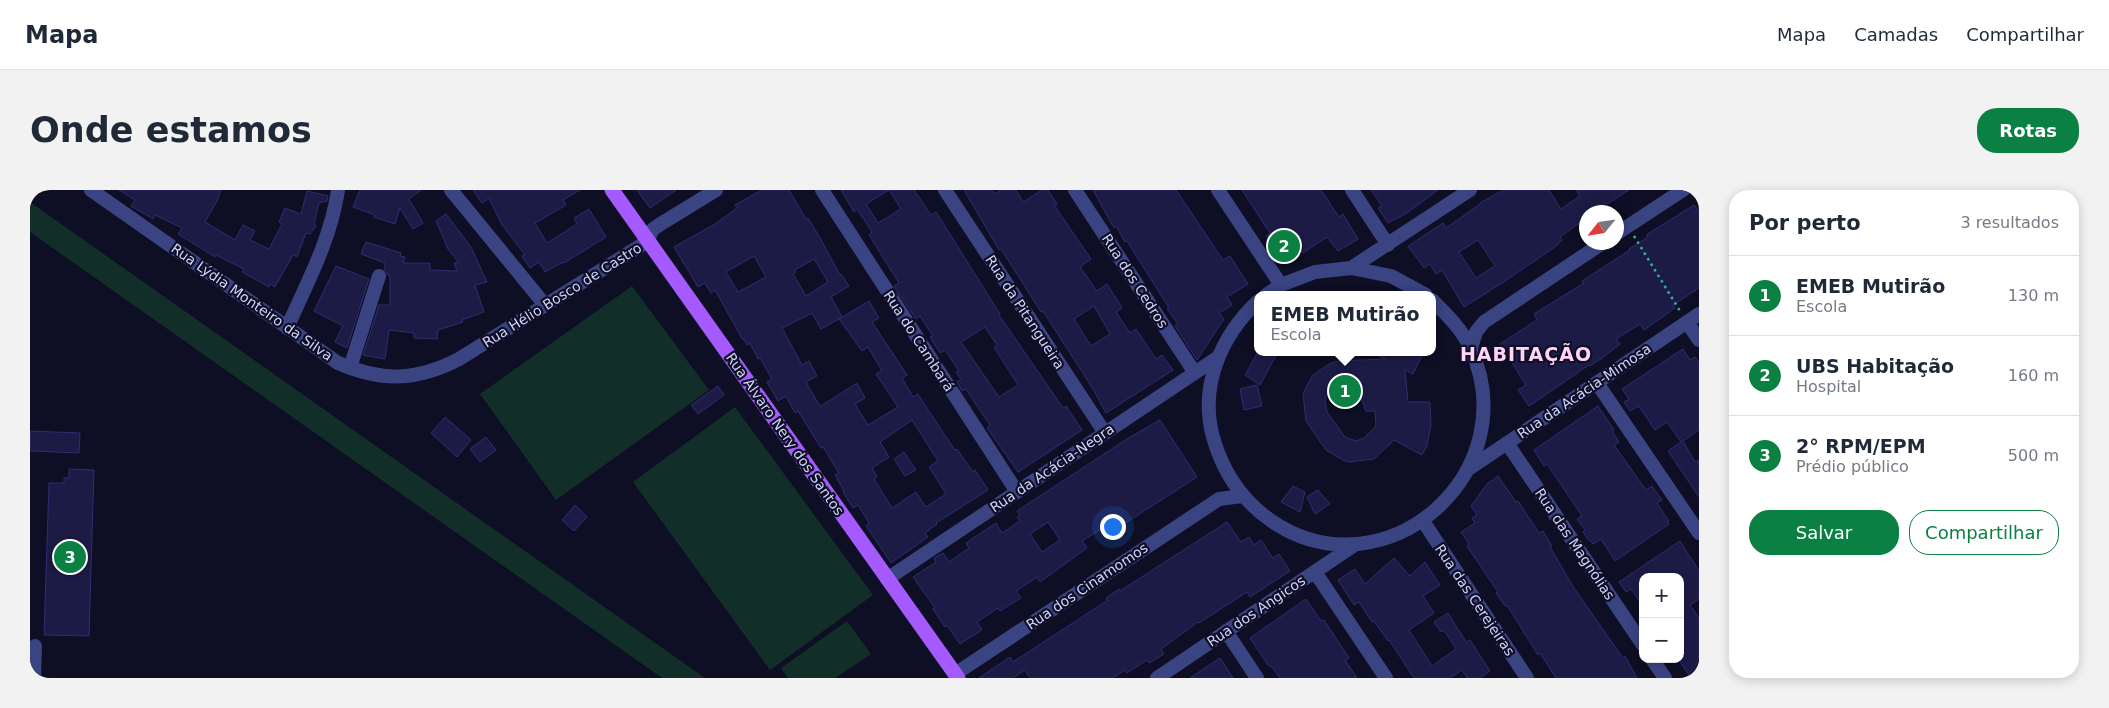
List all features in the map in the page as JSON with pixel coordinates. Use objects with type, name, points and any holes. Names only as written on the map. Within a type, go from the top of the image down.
[{"type":"main road","name":"Rua Álvaro Nery dos Santos","points":[[612,190],[956,676]]},
{"type":"street","name":"Rua Lýdia Monteiro da Silva","points":[[92,190],[324,354],[350,368],[368,374],[403,377],[426,374]]},
{"type":"street","points":[[287,328],[328,235],[335,211],[338,190]]},
{"type":"street","points":[[450,190],[545,305]]},
{"type":"street","name":"Rua Hélio Bosco de Castro","points":[[426,374],[459,359],[648,241],[652,230],[716,190]]},
{"type":"street","name":"Rua do Cambará","points":[[822,190],[1017,492]]},
{"type":"street","name":"Rua da Pitangueira","points":[[946,190],[1105,433]]},
{"type":"street","name":"Rua dos Cedros","points":[[1075,190],[1195,373]]},
{"type":"street","points":[[1218,190],[1281,285]]},
{"type":"street","points":[[1352,190],[1388,245]]},
{"type":"street","points":[[1351,268],[1470,190]]},
{"type":"street","points":[[1624,229],[1683,190]]},
{"type":"street","points":[[1470,348],[1476,332],[1484,322],[1592,250]]},
{"type":"street","points":[[1272,291],[1281,285],[1315,272],[1351,268],[1391,276],[1419,291]]},
{"type":"street","points":[[350,368],[379,276]]},
{"type":"street","points":[[1254,304],[1242,315],[1228,336],[1217,358],[1211,382],[1210,423],[1218,455],[1229,477],[1242,496],[1261,514],[1282,528],[1330,543],[1356,544],[1391,537],[1422,521],[1447,500],[1457,488],[1470,468],[1479,445],[1483,395],[1479,371],[1470,348],[1456,324],[1436,304]]},
{"type":"street","name":"Rua da Acácia-Mimosa","points":[[1470,468],[1699,314]]},
{"type":"street","points":[[1456,324],[1473,325],[1484,322]]},
{"type":"street","points":[[1687,322],[1699,340]]},
{"type":"street","name":"Rua da Acácia-Negra","points":[[887,579],[1217,358]]},
{"type":"street","points":[[1597,383],[1699,533]]},
{"type":"street","name":"Rua das Magnólias","points":[[1507,443],[1639,639]]},
{"type":"street","points":[[1219,499],[1229,477]]},
{"type":"street","name":"Rua dos Cinamomos","points":[[956,676],[1219,499],[1229,496],[1242,496]]},
{"type":"street","name":"Rua das Cerejeiras","points":[[1422,521],[1527,678]]},
{"type":"street","name":"Rua dos Angicos","points":[[1157,678],[1356,544]]},
{"type":"street","points":[[1315,572],[1386,678]]},
{"type":"street","points":[[1226,631],[1258,678]]},
{"type":"street","points":[[34,678],[35,646]]},
{"type":"street","points":[[1655,663],[1665,678]]},
{"type":"path","points":[[1624,233],[1687,322]]},
{"type":"green space","points":[[30,202],[705,678],[662,678],[30,232]]},
{"type":"green space","points":[[632,286],[709,390],[556,500],[480,394]]},
{"type":"green space","points":[[735,407],[873,595],[770,670],[633,482]]},
{"type":"green space","points":[[847,621],[871,654],[835,678],[788,678],[781,668]]},
{"type":"building","points":[[119,190],[221,190],[205,222],[235,240],[243,225],[255,231],[250,240],[269,249],[282,224],[279,222],[285,208],[301,214],[307,191],[328,196],[327,201],[319,203],[314,224],[316,226],[310,234],[306,233],[297,257],[293,255],[275,287],[270,284],[269,287],[242,272],[244,269],[216,255],[215,257],[178,234],[182,228],[155,215],[153,219],[131,206],[135,200]]},
{"type":"building","points":[[360,190],[421,190],[409,199],[423,223],[413,229],[400,208],[395,224],[353,207]]},
{"type":"building","points":[[473,190],[580,190],[563,200],[566,205],[535,223],[547,243],[577,224],[574,218],[589,209],[606,237],[564,263],[545,272],[539,262],[530,268],[522,256],[525,255],[502,225],[489,198],[482,203]]},
{"type":"building","points":[[637,190],[676,190],[650,208]]},
{"type":"building","points":[[762,190],[789,190],[806,219],[808,218],[819,236],[840,275],[849,286],[831,297],[842,317],[821,329],[812,313],[782,328],[802,365],[809,361],[817,376],[806,382],[818,403],[821,406],[857,383],[865,398],[855,404],[868,425],[898,407],[876,374],[882,371],[868,347],[862,351],[839,319],[869,301],[879,318],[872,322],[907,375],[902,378],[913,397],[918,394],[955,450],[957,449],[973,472],[975,470],[988,490],[936,523],[925,533],[928,537],[891,563],[866,526],[869,523],[858,505],[853,508],[843,492],[835,475],[839,473],[823,447],[821,448],[798,411],[795,413],[786,396],[778,401],[767,382],[772,379],[760,358],[758,359],[750,343],[747,345],[743,340],[715,290],[711,293],[705,283],[698,287],[674,247],[715,224],[737,208],[735,205]],"holes":[[[754,256],[766,277],[738,292],[726,272]],[[814,259],[828,282],[806,296],[793,274],[796,272],[795,270]],[[912,420],[938,461],[929,467],[946,494],[926,507],[916,492],[892,508],[874,479],[877,477],[872,468],[889,457],[880,442]]]},
{"type":"building","points":[[841,190],[889,190],[914,190],[931,215],[936,212],[999,315],[1063,408],[1066,406],[1082,430],[1018,472],[987,428],[990,425],[966,389],[962,391],[957,382],[961,379],[956,372],[959,371],[945,350],[940,353],[930,337],[933,336],[920,316],[916,319],[894,286],[899,283],[869,235],[872,232],[857,209],[854,212]],"holes":[[[889,190],[901,209],[878,223],[866,204]],[[985,327],[997,345],[994,347],[1018,385],[999,397],[961,342]]]},
{"type":"building","points":[[964,190],[992,190],[994,194],[1001,190],[1016,190],[1023,202],[1042,190],[1048,190],[1057,204],[1054,205],[1091,259],[1080,267],[1097,291],[1107,284],[1122,308],[1116,312],[1130,333],[1136,329],[1156,359],[1162,355],[1173,370],[1106,413],[1093,389],[1043,311],[1041,312],[1001,249],[999,250]],"holes":[[[1094,306],[1110,334],[1091,346],[1074,319]]]},
{"type":"building","points":[[1093,190],[1176,190],[1223,260],[1230,256],[1248,284],[1227,297],[1232,305],[1219,313],[1224,319],[1197,360],[1175,326],[1178,324],[1167,309],[1169,308],[1127,241],[1125,242],[1116,226],[1114,228]]},
{"type":"building","points":[[1242,190],[1321,190],[1339,217],[1343,214],[1358,239],[1338,251],[1327,237],[1303,253],[1301,251],[1283,262],[1266,236],[1270,233]]},
{"type":"building","points":[[1371,190],[1438,190],[1407,213],[1388,223],[1378,208],[1382,206]]},
{"type":"building","points":[[1503,190],[1549,190],[1561,209],[1580,196],[1576,190],[1629,190],[1607,204],[1579,205],[1579,224],[1560,237],[1562,240],[1555,247],[1464,307],[1442,270],[1436,274],[1430,264],[1424,268],[1408,246],[1443,223],[1446,228]],"holes":[[[1478,240],[1495,266],[1476,278],[1459,252]]]},
{"type":"building","points":[[1694,205],[1699,211],[1699,288],[1673,305],[1675,308],[1644,330],[1640,324],[1616,339],[1620,344],[1605,356],[1529,406],[1518,390],[1526,385],[1500,344],[1537,320],[1534,314],[1584,283],[1582,281],[1648,237],[1646,235]]},
{"type":"building","points":[[446,214],[471,247],[487,282],[475,285],[484,312],[462,320],[463,322],[438,330],[437,339],[414,338],[414,333],[389,330],[385,359],[363,355],[379,305],[390,305],[390,275],[384,269],[385,263],[361,254],[366,242],[401,253],[400,256],[405,257],[403,263],[430,263],[430,270],[457,271],[454,263],[459,263],[448,249],[436,221]]},
{"type":"building","points":[[336,266],[369,279],[347,348],[335,342],[343,326],[314,311]]},
{"type":"building","points":[[1683,349],[1690,360],[1695,357],[1699,363],[1699,430],[1683,441],[1695,462],[1699,460],[1699,497],[1668,451],[1681,442],[1667,422],[1655,430],[1639,406],[1630,411],[1624,402],[1629,399],[1622,389]]},
{"type":"building","points":[[1256,356],[1276,356],[1260,385],[1245,375]]},
{"type":"building","points":[[1379,356],[1422,356],[1413,374],[1405,370],[1408,402],[1430,402],[1431,425],[1427,446],[1422,455],[1394,440],[1374,459],[1349,462],[1326,450],[1306,421],[1303,394],[1312,376],[1329,364],[1338,361],[1385,359]],"holes":[[[1341,383],[1348,383],[1362,389],[1357,397],[1362,401],[1366,411],[1375,411],[1376,426],[1364,438],[1356,441],[1345,437],[1327,412],[1325,400],[1329,391]]]},
{"type":"building","points":[[1257,385],[1262,406],[1244,410],[1240,389]]},
{"type":"building","points":[[718,386],[724,395],[698,414],[691,405]]},
{"type":"building","points":[[1598,406],[1614,430],[1612,431],[1619,442],[1614,445],[1646,490],[1652,486],[1662,500],[1657,503],[1669,521],[1667,522],[1669,524],[1615,561],[1601,539],[1593,544],[1589,541],[1583,532],[1585,530],[1577,519],[1582,516],[1547,464],[1544,466],[1534,450]]},
{"type":"building","points":[[445,417],[471,440],[457,457],[431,433]]},
{"type":"building","points":[[1160,420],[1197,477],[1110,533],[1106,526],[1082,541],[1087,548],[1040,582],[1037,577],[1016,591],[1021,598],[1000,611],[998,608],[977,622],[982,630],[960,644],[947,625],[945,627],[933,609],[935,608],[913,577],[936,562],[934,558],[943,553],[949,562],[969,548],[966,543],[996,523],[1002,533],[1020,521],[1017,517],[1020,515],[1017,511],[1127,439]],"holes":[[[1048,522],[1060,540],[1042,552],[1030,534]]]},
{"type":"building","points":[[30,431],[80,433],[79,453],[30,451]]},
{"type":"building","points":[[486,437],[496,450],[480,462],[470,449]]},
{"type":"building","points":[[904,452],[916,470],[905,476],[894,459]]},
{"type":"building","points":[[69,469],[94,470],[89,636],[44,635],[49,483],[64,483],[64,478],[69,478]]},
{"type":"building","points":[[1498,476],[1516,502],[1518,501],[1539,533],[1543,531],[1574,588],[1623,658],[1625,656],[1637,678],[1556,678],[1540,653],[1538,655],[1507,605],[1505,606],[1496,593],[1498,592],[1467,546],[1469,544],[1461,532],[1475,523],[1472,518],[1477,515],[1471,506],[1487,484]]},
{"type":"building","points":[[1293,486],[1305,492],[1300,512],[1281,502]]},
{"type":"building","points":[[1318,490],[1330,504],[1315,514],[1307,497]]},
{"type":"building","points":[[575,505],[587,517],[574,531],[562,520]]},
{"type":"building","points":[[1227,522],[1241,542],[1249,537],[1254,545],[1261,540],[1273,558],[1279,554],[1290,571],[1250,597],[1247,592],[1198,622],[1161,649],[1164,654],[1149,663],[1147,660],[1127,673],[1125,670],[1113,678],[1030,678],[1025,670],[1013,678],[979,678],[1010,657],[1013,662],[1108,600],[1106,598],[1119,589],[1120,591]]},
{"type":"building","points":[[1680,541],[1699,571],[1699,599],[1690,605],[1699,618],[1699,674],[1691,678],[1681,663],[1684,663],[1684,573],[1639,573],[1639,600],[1631,589],[1626,592],[1619,582]]},
{"type":"building","points":[[1394,558],[1410,576],[1425,562],[1440,585],[1423,596],[1434,613],[1409,630],[1432,666],[1456,649],[1444,630],[1441,632],[1434,622],[1448,613],[1466,642],[1470,640],[1490,671],[1480,678],[1467,678],[1462,670],[1450,678],[1414,678],[1389,640],[1374,621],[1372,622],[1359,602],[1354,605],[1338,580],[1355,569],[1365,584]]},
{"type":"building","points":[[1306,599],[1321,621],[1324,620],[1349,658],[1345,660],[1357,678],[1280,678],[1273,668],[1268,665],[1250,638]]},
{"type":"building","points":[[1220,658],[1233,678],[1190,678]]},
{"type":"place","name":"UBS Habitação","points":[[1284,246]]},
{"type":"place","name":"EMEB Mutirão","points":[[1345,391]]},
{"type":"place","name":"2° RPM/EPM","points":[[70,557]]},
{"type":"district","name":"HABITAÇÃO","points":[[1526,354]]}]
